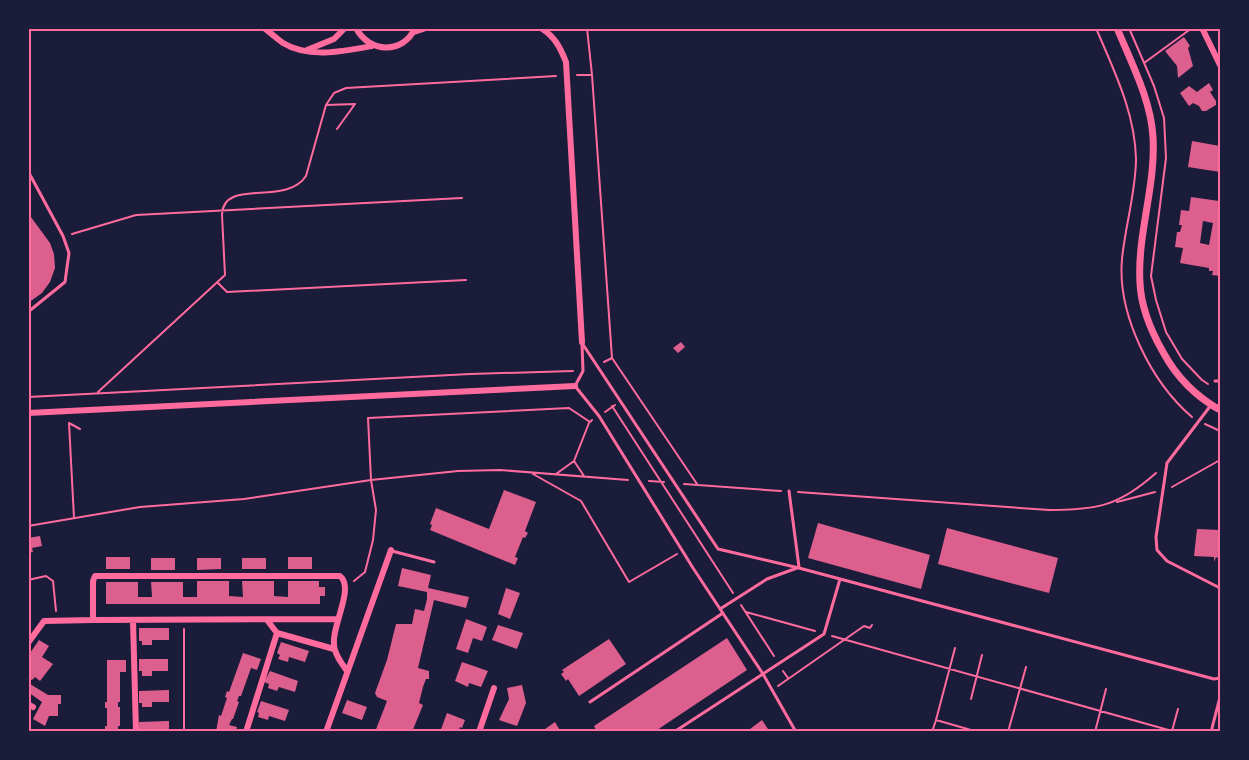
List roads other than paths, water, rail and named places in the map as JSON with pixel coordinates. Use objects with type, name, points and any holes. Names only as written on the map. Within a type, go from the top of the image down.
[{"type":"street","points":[[264,28],[285,44],[303,52],[341,52],[372,46]]},
{"type":"street","points":[[303,52],[334,39],[345,28]]},
{"type":"street","points":[[356,28],[365,41],[381,48],[400,45],[414,30],[426,28]]},
{"type":"street","points":[[541,28],[560,45],[566,62],[582,342]]},
{"type":"street","points":[[1117,28],[1142,88],[1153,135],[1153,165],[1140,284],[1145,317],[1172,369],[1193,392],[1221,410]]},
{"type":"street","points":[[1202,28],[1221,64]]},
{"type":"street","points":[[28,413],[575,386]]},
{"type":"street","points":[[326,732],[391,550]]},
{"type":"street","points":[[93,620],[95,576],[340,576],[347,586],[337,620],[334,649],[347,671]]},
{"type":"street","points":[[133,620],[136,732]]},
{"type":"street","points":[[267,620],[277,633],[334,649]]},
{"type":"street","points":[[28,643],[44,621],[337,620]]},
{"type":"street","points":[[246,732],[277,633]]},
{"type":"street","points":[[479,732],[494,688]]},
{"type":"lane","points":[[28,171],[63,236],[69,254],[65,282],[28,312]]},
{"type":"lane","points":[[582,342],[718,549],[799,568],[1214,679],[1221,678]]},
{"type":"lane","points":[[582,342],[583,371],[575,386],[599,416],[721,611],[764,674],[796,732]]},
{"type":"lane","points":[[1215,381],[1221,381]]},
{"type":"lane","points":[[1211,405],[1167,463],[1156,537],[1157,550],[1167,561],[1221,588]]},
{"type":"lane","points":[[789,491],[799,568]]},
{"type":"lane","points":[[391,550],[434,562]]},
{"type":"lane","points":[[590,702],[721,611],[736,598],[767,579],[799,568]]},
{"type":"lane","points":[[674,732],[824,634],[840,579]]},
{"type":"lane","points":[[1211,732],[1221,697]]}]
